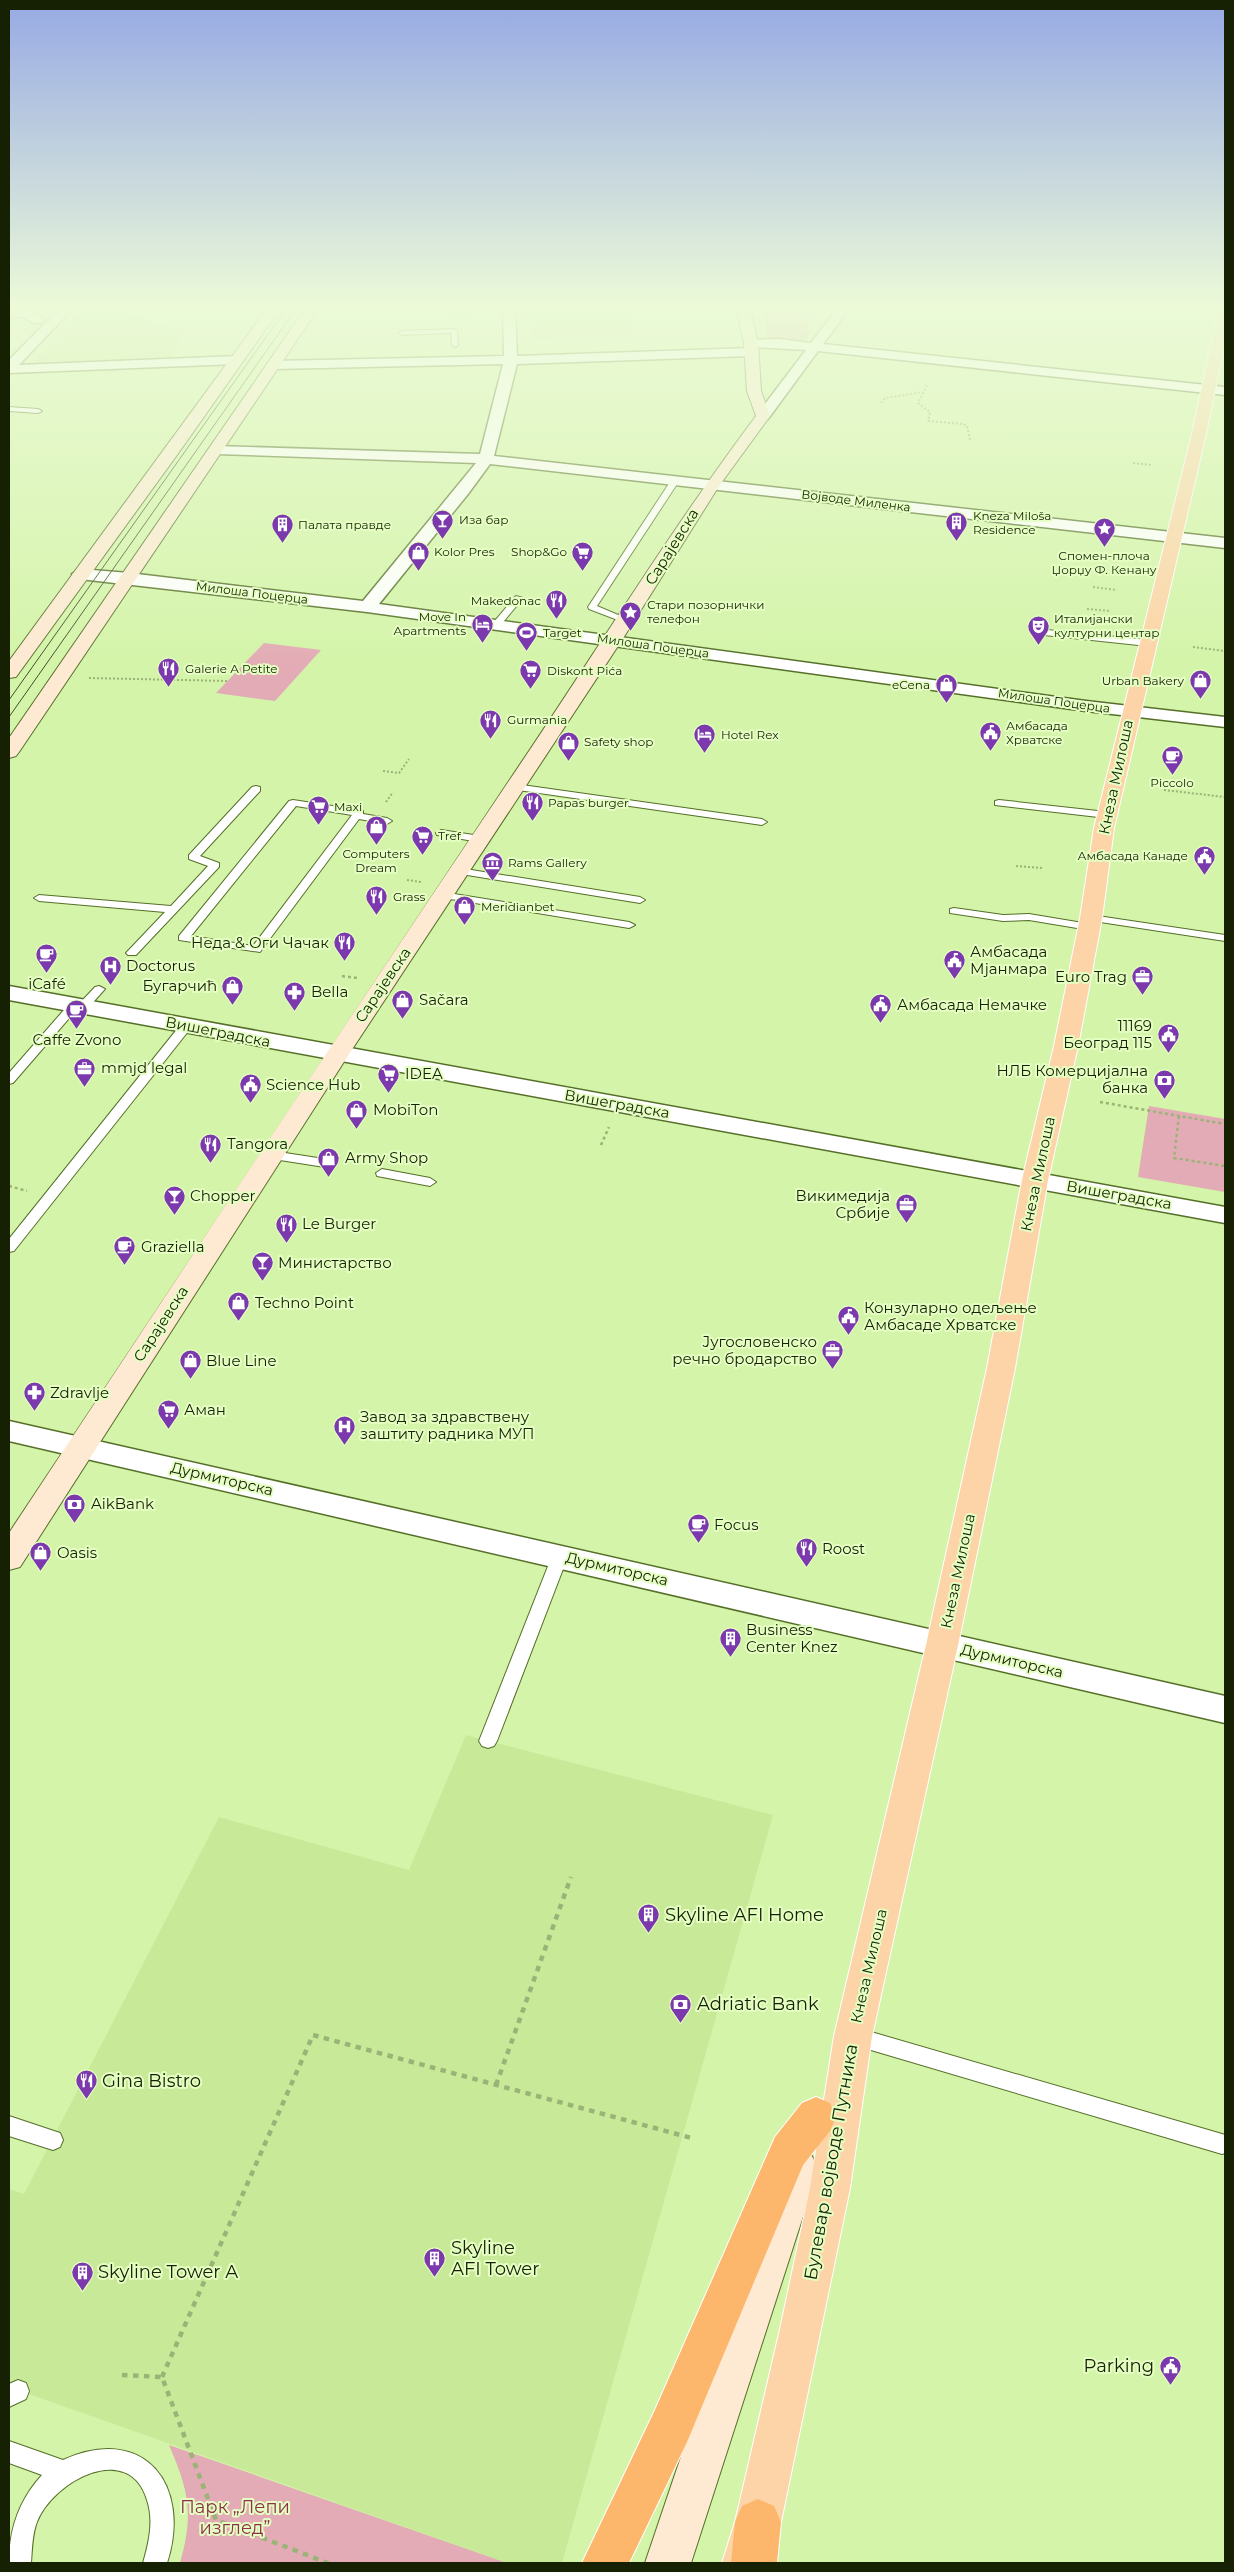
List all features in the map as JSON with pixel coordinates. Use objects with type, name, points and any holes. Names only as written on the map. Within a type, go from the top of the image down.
[{"type":"highway","points":[[605,2563],[671,2426],[789,2151],[816,2117]]},
{"type":"main road","points":[[9,674],[189,426]]},
{"type":"main road","points":[[9,752],[233,426]]},
{"type":"main road","name":"Сарајевска","points":[[9,1558],[337,1054],[613,640],[712,485],[756,426]]},
{"type":"main road","name":"Кнеза Милоша","points":[[853,2036],[942,1645],[1001,1368],[1036,1180],[1066,1046],[1090,922],[1107,815],[1199,426]]},
{"type":"main road","name":"Булевар војводе Путника","points":[[668,2563],[816,2117],[853,2036]]},
{"type":"main road","name":"Булевар војводе Путника","points":[[752,2550],[830,2188],[853,2036]]},
{"type":"street","points":[[367,608],[415,559],[469,491],[486,458],[494,426]]},
{"type":"street","name":"Војводе Миленка","points":[[217,450],[486,458],[1225,543]]},
{"type":"street","name":"Милоша Поцерца","points":[[80,574],[129,578],[367,608],[1131,712],[1225,722]]},
{"type":"street","name":"Вишеградска","points":[[9,993],[1225,1215]]},
{"type":"street","name":"Дурмиторска","points":[[9,1431],[82,1446],[1225,1710]]},
{"type":"lane","points":[[626,620],[592,607],[675,480]]},
{"type":"lane","points":[[496,625],[519,598]]},
{"type":"lane","points":[[1048,631],[1148,642]]},
{"type":"lane","points":[[515,787],[762,822]]},
{"type":"lane","points":[[132,953],[215,865],[193,857],[256,789]]},
{"type":"lane","points":[[293,803],[359,813],[355,818],[256,950],[183,938],[293,803]]},
{"type":"lane","points":[[998,803],[1107,815]]},
{"type":"lane","points":[[355,818],[386,822]]},
{"type":"lane","points":[[442,831],[482,837]]},
{"type":"lane","points":[[458,871],[640,900]]},
{"type":"lane","points":[[442,895],[629,925]]},
{"type":"lane","points":[[38,898],[174,909]]},
{"type":"lane","points":[[956,908],[1003,918],[1017,916],[1090,922],[1225,938]]},
{"type":"lane","points":[[9,1080],[79,1006],[99,988]]},
{"type":"lane","points":[[9,1248],[186,1026]]},
{"type":"lane","points":[[272,1155],[331,1164]]},
{"type":"lane","points":[[382,1173],[430,1182]]},
{"type":"lane","points":[[488,1741],[560,1556]]},
{"type":"lane","points":[[853,2036],[1222,2144]]},
{"type":"lane","points":[[9,2126],[53,2140]]},
{"type":"lane","points":[[9,2452],[64,2472]]},
{"type":"lane","points":[[19,2563],[20,2541],[28,2514],[43,2491],[64,2472],[86,2462],[110,2459],[131,2465],[148,2478],[160,2499],[164,2524],[160,2551],[155,2563]]},
{"type":"path","points":[[967,426],[970,440]]},
{"type":"path","points":[[1133,463],[1151,465]]},
{"type":"path","points":[[1093,588],[1116,591]]},
{"type":"path","points":[[1087,608],[1111,610]]},
{"type":"path","points":[[1193,647],[1225,651]]},
{"type":"path","points":[[83,677],[228,681]]},
{"type":"path","points":[[383,771],[399,773],[409,758]]},
{"type":"path","points":[[1164,790],[1225,798]]},
{"type":"path","points":[[390,796],[393,792]]},
{"type":"path","points":[[1016,866],[1042,868]]},
{"type":"path","points":[[407,880],[424,882]]},
{"type":"path","points":[[342,976],[358,978]]},
{"type":"path","points":[[1100,1102],[1225,1124]]},
{"type":"path","points":[[1180,1116],[1174,1158],[1225,1166]]},
{"type":"path","points":[[601,1145],[610,1124]]},
{"type":"path","points":[[496,2085],[571,1877]]},
{"type":"path","points":[[328,2563],[216,2520],[162,2377],[313,2035],[695,2140]]},
{"type":"path","points":[[122,2375],[162,2377]]},
{"type":"shaded area","points":[[466,1735],[773,1815],[562,2563],[507,2563],[9,2387],[9,2189],[24,2194],[219,1817],[409,1870]]},
{"type":"green space","points":[[264,643],[321,650],[275,701],[216,693]]},
{"type":"green space","points":[[1149,1106],[1225,1119],[1225,1192],[1138,1177]]},
{"type":"green space","name":"Парк „Лепи изглед”","points":[[169,2445],[507,2563],[180,2563],[187,2530],[187,2503],[181,2476]]},
{"type":"tram line","points":[[9,700],[203,426]]},
{"type":"tram line","points":[[9,717],[214,426]]},
{"type":"place","name":"Иза бар","points":[[443,539]]},
{"type":"place","name":"Kneza Miloša Residence","points":[[957,542]]},
{"type":"place","name":"Палата правде","points":[[282,544]]},
{"type":"place","name":"Спомен-плоча Џорџу Ф. Кенану","points":[[1104,548]]},
{"type":"place","name":"Kolor Pres","points":[[418,571]]},
{"type":"place","name":"Shop&Go","points":[[583,571]]},
{"type":"place","name":"Makedonac","points":[[557,620]]},
{"type":"place","name":"Стари позорнички телефон","points":[[631,631]]},
{"type":"place","name":"Move In Apartments","points":[[482,643]]},
{"type":"place","name":"Италијански културни центар","points":[[1038,645]]},
{"type":"place","name":"Target","points":[[527,652]]},
{"type":"place","name":"Galerie A Petite","points":[[169,688]]},
{"type":"place","name":"Diskont Pića","points":[[531,690]]},
{"type":"place","name":"Urban Bakery","points":[[1200,700]]},
{"type":"place","name":"eCena","points":[[946,704]]},
{"type":"place","name":"Gurmania","points":[[491,739]]},
{"type":"place","name":"Амбасада Хрватске","points":[[990,752]]},
{"type":"place","name":"Hotel Rex","points":[[705,754]]},
{"type":"place","name":"Safety shop","points":[[568,761]]},
{"type":"place","name":"Piccolo","points":[[1172,775]]},
{"type":"place","name":"Papas burger","points":[[532,822]]},
{"type":"place","name":"Maxi","points":[[318,826]]},
{"type":"place","name":"Computers Dream","points":[[376,846]]},
{"type":"place","name":"Tref","points":[[422,855]]},
{"type":"place","name":"Амбасада Канаде","points":[[1204,875]]},
{"type":"place","name":"Rams Gallery","points":[[492,882]]},
{"type":"place","name":"Grass","points":[[377,916]]},
{"type":"place","name":"Meridianbet","points":[[465,926]]},
{"type":"place","name":"Неда & Оги Чачак","points":[[345,962]]},
{"type":"place","name":"iCafé","points":[[47,974]]},
{"type":"place","name":"Амбасада Мјанмара","points":[[954,980]]},
{"type":"place","name":"Doctorus","points":[[110,985]]},
{"type":"place","name":"Euro Trag","points":[[1143,996]]},
{"type":"place","name":"Бугарчић","points":[[233,1005]]},
{"type":"place","name":"Bella","points":[[295,1011]]},
{"type":"place","name":"Sačara","points":[[403,1019]]},
{"type":"place","name":"Амбасада Немачке","points":[[881,1024]]},
{"type":"place","name":"Caffe Zvono","points":[[77,1030]]},
{"type":"place","name":"11169 Београд 115","points":[[1168,1054]]},
{"type":"place","name":"mmjd legal","points":[[85,1087]]},
{"type":"place","name":"IDEA","points":[[389,1093]]},
{"type":"place","name":"НЛБ Комерцијална банка","points":[[1164,1099]]},
{"type":"place","name":"Science Hub","points":[[250,1104]]},
{"type":"place","name":"MobiTon","points":[[357,1129]]},
{"type":"place","name":"Tangora","points":[[211,1163]]},
{"type":"place","name":"Army Shop","points":[[329,1177]]},
{"type":"place","name":"Chopper","points":[[174,1215]]},
{"type":"place","name":"Викимедија Србије","points":[[906,1224]]},
{"type":"place","name":"Le Burger","points":[[286,1243]]},
{"type":"place","name":"Graziella","points":[[125,1266]]},
{"type":"place","name":"Министарство","points":[[262,1282]]},
{"type":"place","name":"Techno Point","points":[[239,1322]]},
{"type":"place","name":"Конзуларно одељење Амбасаде Хрватске","points":[[848,1336]]},
{"type":"place","name":"Југословенско речно бродарство","points":[[833,1370]]},
{"type":"place","name":"Blue Line","points":[[190,1380]]},
{"type":"place","name":"Zdravlje","points":[[34,1412]]},
{"type":"place","name":"Аман","points":[[168,1429]]},
{"type":"place","name":"Завод за здравствену заштиту радника МУП","points":[[344,1445]]},
{"type":"place","name":"AikBank","points":[[75,1523]]},
{"type":"place","name":"Focus","points":[[698,1544]]},
{"type":"place","name":"Roost","points":[[806,1568]]},
{"type":"place","name":"Oasis","points":[[41,1572]]},
{"type":"place","name":"Business Center Knez","points":[[730,1658]]},
{"type":"place","name":"Skyline AFI Home","points":[[649,1934]]},
{"type":"place","name":"Adriatic Bank","points":[[681,2023]]},
{"type":"place","name":"Gina Bistro","points":[[86,2100]]},
{"type":"place","name":"Skyline AFI Tower","points":[[435,2277]]},
{"type":"place","name":"Skyline Tower A","points":[[82,2291]]},
{"type":"place","name":"Parking","points":[[1170,2385]]}]
